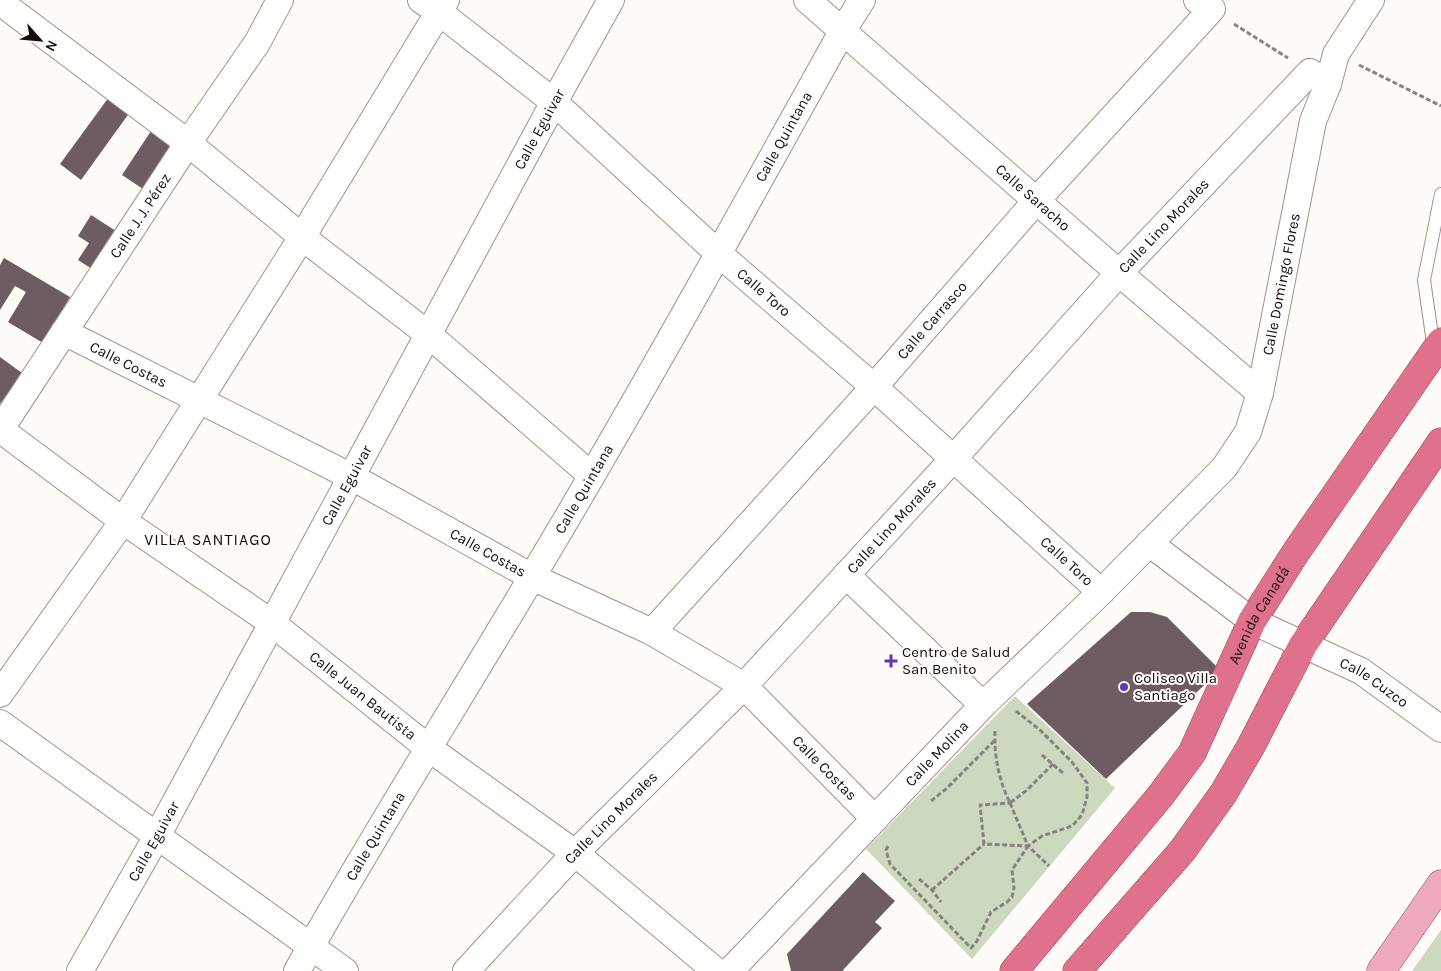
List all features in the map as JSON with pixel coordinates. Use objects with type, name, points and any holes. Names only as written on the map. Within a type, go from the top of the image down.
[{"type":"highway","name":"Avenida Canadá","points":[[1014,971],[1161,795],[1192,753],[1252,621],[1296,552],[1438,347]]},
{"type":"highway","points":[[1077,971],[1182,851],[1223,794],[1251,746],[1302,645],[1441,442]]},
{"type":"main road","points":[[1381,971],[1441,884]]},
{"type":"street","name":"Calle J. J. Pérez","points":[[0,430],[188,143],[258,43],[280,0]]},
{"type":"street","name":"Calle Eguivar","points":[[80,971],[157,836],[611,0]]},
{"type":"street","name":"Calle Saracho","points":[[807,0],[1036,201],[1260,393]]},
{"type":"street","name":"Calle Quintana","points":[[297,971],[427,747],[532,577],[719,254],[843,30],[862,0]]},
{"type":"street","name":"Calle Domingo Flores","points":[[1150,543],[1224,468],[1248,432],[1260,393],[1313,121],[1319,78],[1371,0]]},
{"type":"street","points":[[0,2],[188,143],[302,237],[428,334],[591,475]]},
{"type":"street","points":[[0,694],[123,521],[200,400],[302,237],[435,4]]},
{"type":"street","name":"Calle Toro","points":[[435,4],[554,102],[719,254],[874,387],[1102,592]]},
{"type":"street","name":"Calle Carrasco","points":[[652,632],[874,387],[1205,5]]},
{"type":"street","name":"Calle Lino Morales","points":[[466,971],[575,853],[744,686],[954,458],[1119,273],[1319,78]]},
{"type":"street","name":"Calle Costas","points":[[64,332],[352,477],[532,577],[652,632],[744,686],[883,829]]},
{"type":"street","name":"Calle Juan Bautista","points":[[0,430],[123,521],[272,623],[427,747],[575,853],[716,971]]},
{"type":"street","points":[[1150,543],[1252,621],[1302,645]]},
{"type":"street","name":"Calle Molina","points":[[730,971],[883,829],[1102,592],[1150,543]]},
{"type":"street","points":[[846,575],[989,716]]},
{"type":"street","name":"Calle Cuzco","points":[[1302,645],[1361,671],[1441,729]]},
{"type":"street","points":[[0,723],[346,971]]},
{"type":"lane","name":"Avenida Canadá","points":[[1438,347],[1424,280],[1441,194]]},
{"type":"path","points":[[1205,5],[1319,78]]},
{"type":"path","points":[[1336,54],[1441,106]]},
{"type":"path","points":[[883,829],[890,864],[971,948],[977,941],[991,912],[1008,902],[1012,897],[1014,888],[1012,870],[1028,846],[1042,836],[1072,826],[1082,815],[1088,797],[1087,783],[1072,762],[1040,730],[1014,709],[1008,713]]},
{"type":"path","points":[[989,716],[995,740],[1000,780],[1028,846],[1049,866]]},
{"type":"path","points":[[926,805],[946,789],[995,740]]},
{"type":"path","points":[[1042,755],[1054,763],[1063,773]]},
{"type":"path","points":[[984,844],[980,806],[1010,803],[1027,790],[1054,763]]},
{"type":"path","points":[[932,890],[984,844],[1028,846]]},
{"type":"path","points":[[919,879],[932,890],[941,902]]},
{"type":"green space","points":[[1015,696],[1115,788],[972,959],[866,849]]},
{"type":"green space","points":[[1441,930],[1441,971],[1412,971]]},
{"type":"building","points":[[109,97],[130,112],[81,180],[60,164]]},
{"type":"building","points":[[151,131],[172,145],[143,189],[122,175]]},
{"type":"building","points":[[91,215],[116,231],[92,269],[78,260],[89,243],[78,236]]},
{"type":"building","points":[[4,258],[70,297],[43,343],[8,322],[26,292],[15,286],[0,310],[0,265]]},
{"type":"building","points":[[0,357],[22,373],[0,404]]},
{"type":"building","name":"Coliseo Villa Santiago","points":[[1131,612],[1150,612],[1167,617],[1220,670],[1106,779],[1027,704]]},
{"type":"building","points":[[863,872],[895,901],[875,922],[882,928],[844,971],[791,971],[787,954]]},
{"type":"place","name":"Centro de Salud San Benito","points":[[891,661]]},
{"type":"place","name":"Coliseo Villa Santiago","points":[[1124,687]]},
{"type":"district","name":"VILLA SANTIAGO","points":[[208,539]]}]
